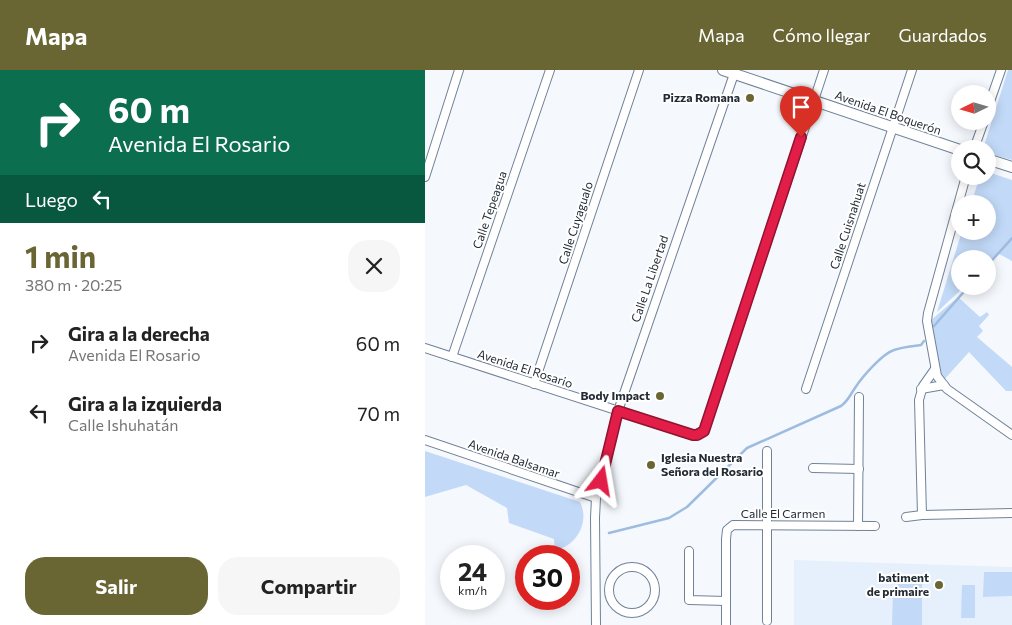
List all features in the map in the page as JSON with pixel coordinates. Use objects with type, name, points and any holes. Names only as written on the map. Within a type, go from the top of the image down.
[{"type":"street","points":[[425,177],[459,70]]},
{"type":"street","name":"Calle Tepeagua","points":[[452,357],[550,70]]},
{"type":"street","name":"Calle Cuyagualo","points":[[534,384],[639,70]]},
{"type":"street","name":"Avenida El Boquerón","points":[[723,70],[734,72],[951,147]]},
{"type":"street","points":[[813,100],[824,70]]},
{"type":"street","name":"Calle Cuisnahuat","points":[[806,389],[912,70]]},
{"type":"street","points":[[996,85],[1001,70]]},
{"type":"street","name":"Calle La Libertad","points":[[595,625],[596,498],[618,411],[734,72]]},
{"type":"street","name":"Avenida El Rosario","points":[[425,348],[693,435],[704,431],[813,100]]},
{"type":"street","points":[[996,162],[1012,167]]},
{"type":"street","points":[[964,185],[928,313],[927,321],[935,368],[937,376],[944,385],[1012,435]]},
{"type":"street","points":[[922,515],[919,400],[921,389],[935,368]]},
{"type":"street","points":[[921,389],[944,385]]},
{"type":"street","points":[[858,526],[859,397]]},
{"type":"street","name":"Avenida Balsamar","points":[[425,440],[596,498]]},
{"type":"street","points":[[767,451],[767,621]]},
{"type":"street","points":[[813,468],[859,469]]},
{"type":"street","points":[[906,517],[1012,513]]},
{"type":"street","name":"Calle El Carmen","points":[[726,625],[727,530],[733,525],[875,526]]},
{"type":"street","points":[[689,551],[689,600],[726,601]]},
{"type":"street","points":[[624,568],[639,568],[646,571],[655,584],[654,599],[650,606],[636,614],[620,611],[614,606],[608,593],[612,577],[617,571],[624,568]]},
{"type":"street","points":[[596,594],[608,593]]},
{"type":"shaded area","points":[[1008,70],[1012,70],[1012,160],[996,155],[996,140],[986,140],[989,130],[996,130],[996,108]]},
{"type":"shaded area","points":[[996,175],[1012,180],[1012,261],[999,254],[996,257],[996,250],[956,250],[959,240],[996,240],[996,195],[974,195],[977,185],[996,185]]},
{"type":"shaded area","points":[[951,267],[951,295],[955,295],[937,312]]},
{"type":"shaded area","points":[[958,297],[980,317],[987,312],[989,315],[979,326],[983,331],[977,337],[1012,367],[1012,391],[1006,391],[969,352],[943,381],[930,321]]},
{"type":"shaded area","points":[[425,451],[580,502],[583,509],[582,525],[575,539],[570,544],[555,545],[554,539],[509,523],[507,508],[466,485],[425,497]]},
{"type":"shaded area","points":[[794,560],[1012,567],[1012,625],[794,625]]},
{"type":"shaded area","points":[[984,572],[1012,572],[1012,596],[983,597]]},
{"type":"shaded area","points":[[898,583],[922,583],[922,625],[892,625],[893,591],[898,591]]},
{"type":"shaded area","points":[[962,585],[975,585],[975,618],[961,618]]},
{"type":"waterway","points":[[996,256],[1012,238]]},
{"type":"waterway","points":[[934,326],[961,295]]},
{"type":"waterway","points":[[609,533],[669,518],[687,507],[747,448],[841,406],[867,372],[889,352],[921,345],[924,341]]},
{"type":"place","name":"Pizza Romana","points":[[750,98]]},
{"type":"place","name":"Body Impact","points":[[660,396]]},
{"type":"place","name":"Iglesia Nuestra Señora del Rosario","points":[[651,465]]},
{"type":"place","name":"batiment de primaire","points":[[939,585]]},
{"type":"route","points":[[601,481],[618,411],[693,435],[701,434],[704,431],[801,137]]}]
